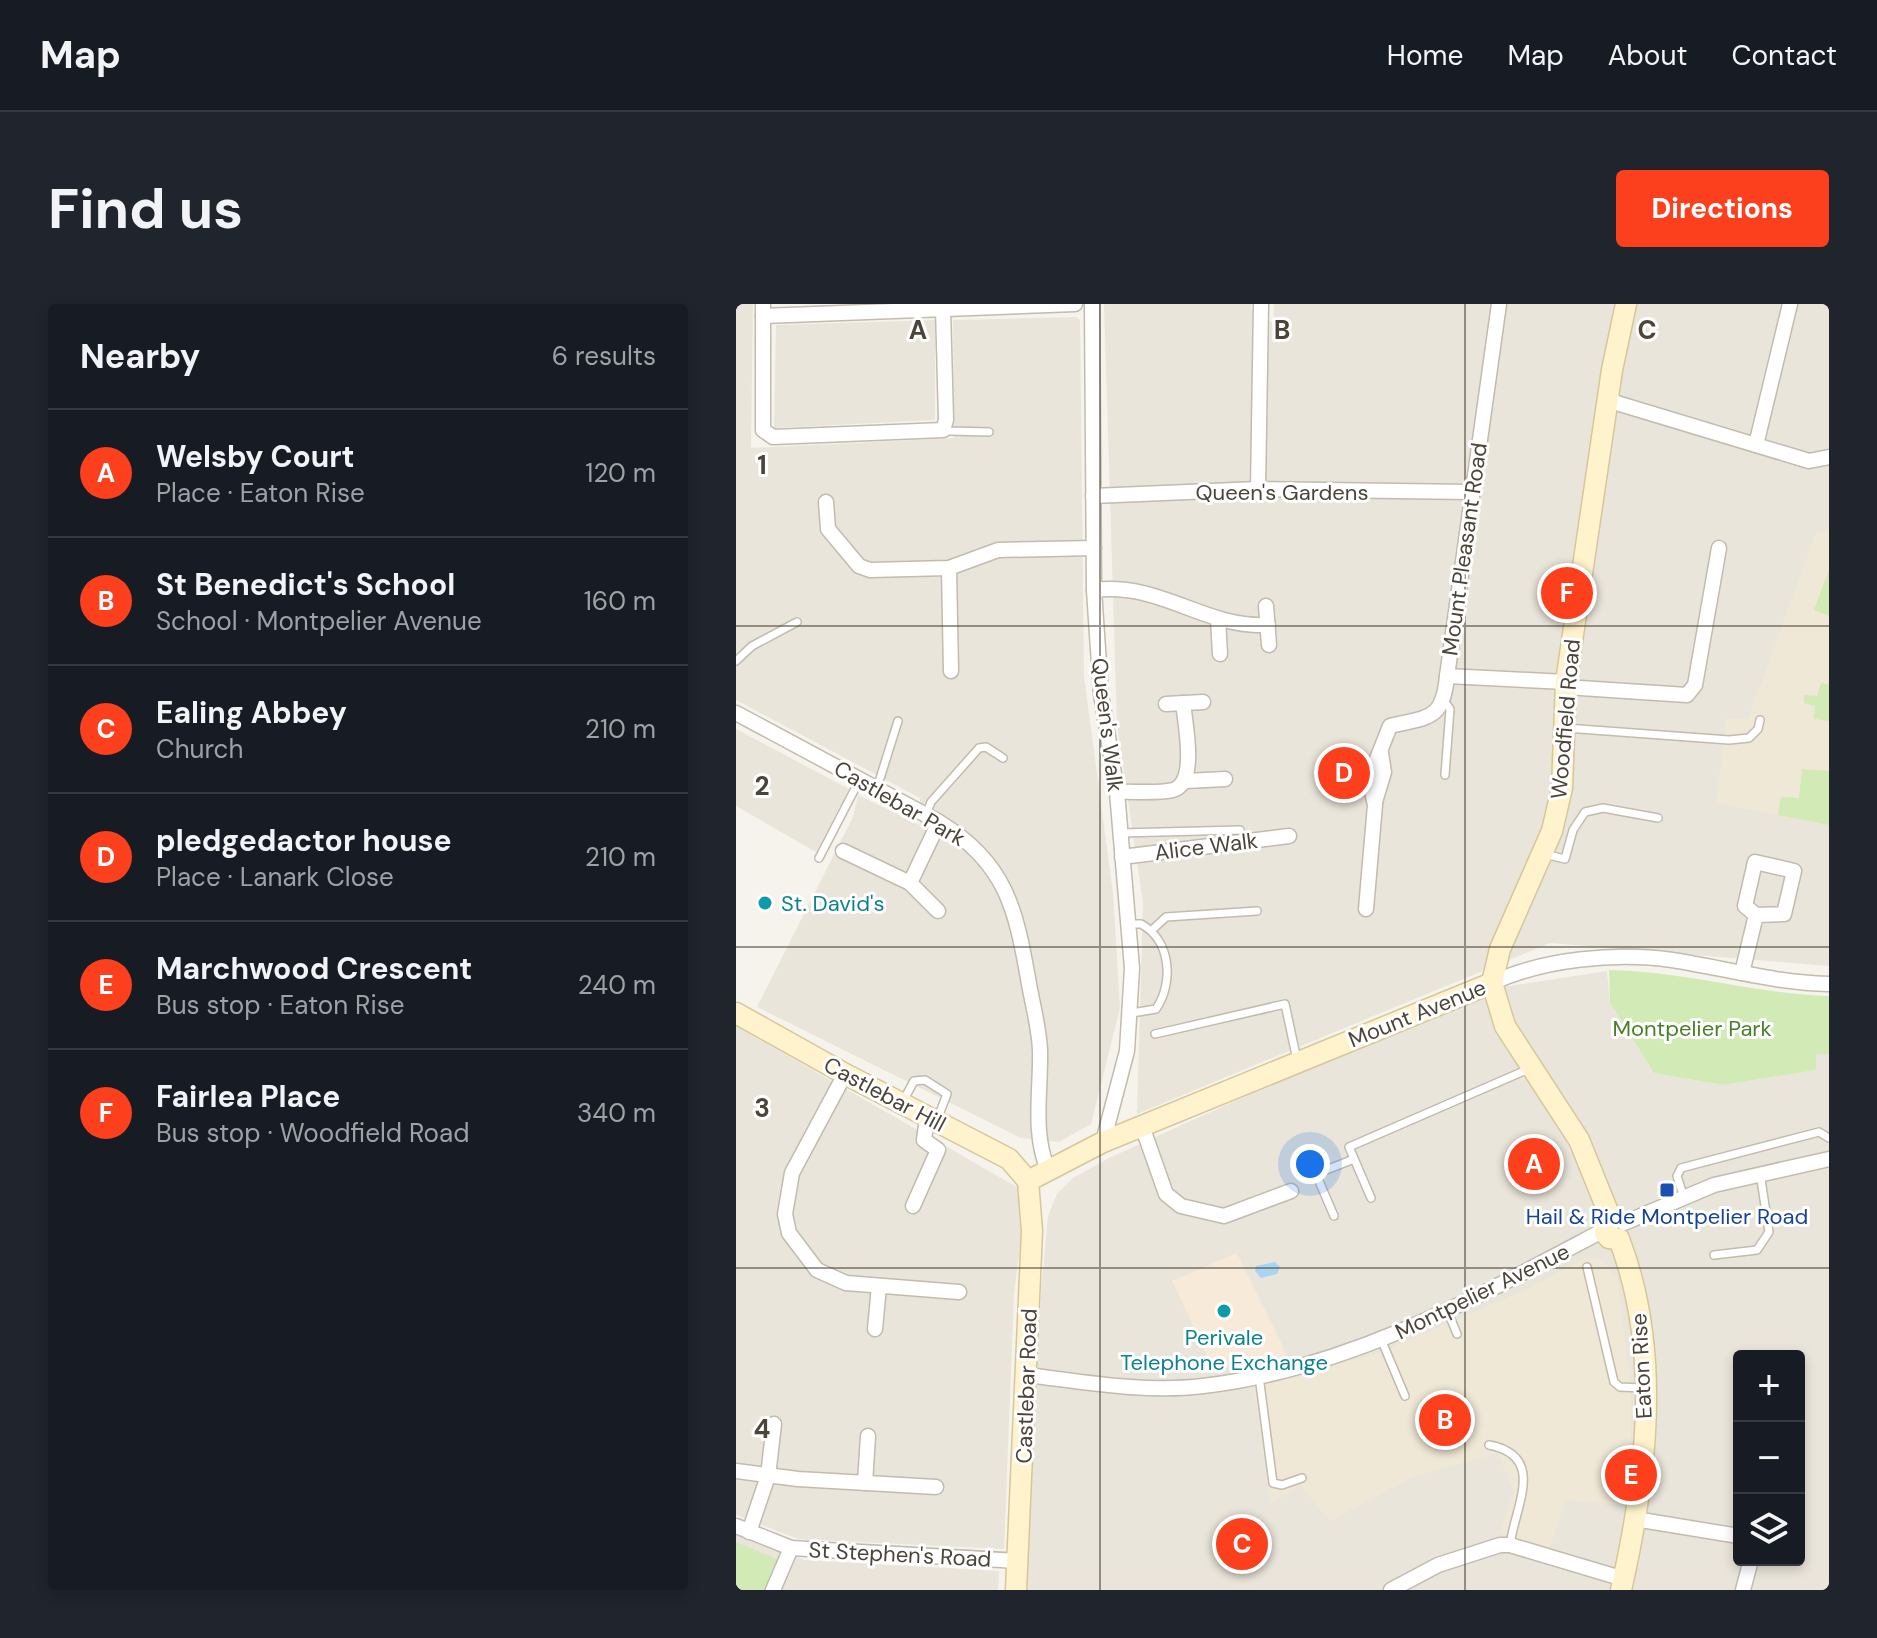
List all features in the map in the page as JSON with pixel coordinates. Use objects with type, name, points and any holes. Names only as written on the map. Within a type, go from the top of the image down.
[{"type":"street","points":[[943,308],[943,430],[766,435],[763,430],[763,310],[1075,304]]},
{"type":"street","name":"Queen's Walk","points":[[1092,304],[1094,590],[1101,694],[1117,792],[1129,924],[1132,1013],[1119,1090],[1103,1142]]},
{"type":"street","points":[[1258,489],[1261,304]]},
{"type":"street","name":"Mount Pleasant Road","points":[[1499,304],[1470,492],[1447,676],[1687,695],[1695,685],[1719,548]]},
{"type":"street","name":"Woodfield Road","points":[[1492,983],[1500,949],[1542,854],[1562,788],[1566,685],[1610,401],[1612,370],[1626,304]]},
{"type":"street","points":[[1756,445],[1790,304]]},
{"type":"street","points":[[1610,401],[1809,461],[1829,457]]},
{"type":"street","name":"Queen's Gardens","points":[[1093,496],[1258,489],[1470,492]]},
{"type":"street","points":[[826,502],[828,529],[859,566],[870,570],[949,568],[998,550],[1094,548]]},
{"type":"street","points":[[949,568],[951,671]]},
{"type":"street","points":[[1094,590],[1121,587],[1144,591],[1218,619],[1244,626],[1268,625]]},
{"type":"street","points":[[1266,606],[1269,645]]},
{"type":"street","points":[[1218,619],[1220,654]]},
{"type":"street","points":[[1366,909],[1375,805],[1369,779],[1390,726],[1435,712],[1445,702],[1447,676]]},
{"type":"street","points":[[1166,704],[1203,702]]},
{"type":"street","points":[[1183,703],[1188,770],[1186,781]]},
{"type":"street","name":"Castlebar Park","points":[[736,713],[967,839],[989,862],[1017,917],[1040,1047],[1039,1148],[1048,1170]]},
{"type":"street","points":[[1117,792],[1176,789],[1186,781],[1225,779]]},
{"type":"street","points":[[910,883],[932,819]]},
{"type":"street","name":"Alice Walk","points":[[1122,857],[1289,836]]},
{"type":"street","points":[[843,851],[910,883],[938,911]]},
{"type":"street","points":[[1742,973],[1756,915]]},
{"type":"street","name":"Mount Avenue","points":[[1028,1181],[1103,1142],[1517,971],[1598,959],[1669,960],[1829,984]]},
{"type":"street","name":"Eaton Rise","points":[[1492,983],[1505,1026],[1585,1151],[1638,1299],[1645,1388],[1635,1465],[1635,1519],[1623,1584]]},
{"type":"street","name":"Castlebar Hill","points":[[736,1013],[901,1104],[929,1125],[1009,1159],[1028,1181]]},
{"type":"street","points":[[845,1074],[792,1173],[785,1214],[789,1233],[817,1270],[846,1283],[959,1292]]},
{"type":"street","points":[[913,1206],[938,1150],[924,1140],[929,1125]]},
{"type":"street","points":[[1142,1126],[1166,1194],[1181,1206],[1224,1216],[1291,1191]]},
{"type":"street","name":"Montpelier Avenue","points":[[1027,1375],[1130,1388],[1202,1387],[1259,1376],[1381,1339],[1448,1312],[1615,1228],[1684,1198],[1760,1173],[1829,1159]]},
{"type":"street","name":"Castlebar Road","points":[[1016,1590],[1020,1561],[1032,1231],[1028,1181]]},
{"type":"street","points":[[875,1329],[879,1286]]},
{"type":"street","points":[[743,1529],[768,1476],[774,1424]]},
{"type":"street","points":[[865,1483],[868,1436]]},
{"type":"street","points":[[736,1471],[768,1476],[936,1487]]},
{"type":"street","points":[[1635,1519],[1733,1535]]},
{"type":"street","name":"St Stephen's Road","points":[[743,1529],[791,1548],[1020,1561]]},
{"type":"street","points":[[1391,1590],[1438,1565],[1510,1545],[1623,1584]]},
{"type":"street","points":[[773,1590],[791,1548]]},
{"type":"street","points":[[1743,1590],[1749,1566]]},
{"type":"lane","points":[[944,426],[949,431],[989,432]]},
{"type":"lane","points":[[736,661],[752,646],[797,622]]},
{"type":"lane","points":[[1445,702],[1450,709],[1445,775]]},
{"type":"lane","points":[[1564,727],[1729,740],[1749,738],[1758,729],[1760,720]]},
{"type":"lane","points":[[877,788],[898,721]]},
{"type":"lane","points":[[932,819],[931,802],[979,748],[986,747],[1003,758]]},
{"type":"lane","points":[[819,858],[860,779]]},
{"type":"lane","points":[[1542,854],[1565,859],[1573,830],[1585,812],[1603,808],[1658,818]]},
{"type":"lane","points":[[1120,833],[1240,830]]},
{"type":"lane","points":[[1152,930],[1166,917],[1257,911]]},
{"type":"lane","points":[[1129,924],[1141,924],[1152,930],[1165,950],[1167,986],[1156,1009],[1132,1013]]},
{"type":"lane","points":[[1155,1034],[1285,1004],[1297,1062]]},
{"type":"lane","points":[[1371,1198],[1349,1147],[1532,1068]]},
{"type":"lane","points":[[901,1104],[914,1081],[925,1080],[947,1094],[929,1125]]},
{"type":"lane","points":[[1684,1198],[1677,1176],[1681,1168],[1819,1132],[1829,1138]]},
{"type":"lane","points":[[1334,1216],[1316,1174],[1354,1159]]},
{"type":"lane","points":[[1714,1255],[1757,1250],[1769,1232],[1760,1173]]},
{"type":"lane","points":[[1587,1267],[1614,1382],[1620,1387],[1645,1388]]},
{"type":"lane","points":[[1448,1312],[1457,1334]]},
{"type":"lane","points":[[1381,1339],[1405,1396]]},
{"type":"lane","points":[[1259,1376],[1273,1483],[1282,1485],[1302,1478]]},
{"type":"lane","points":[[1489,1445],[1507,1448],[1520,1460],[1525,1486],[1510,1545]]},
{"type":"shaded area","points":[[736,304],[753,304],[751,448],[954,438],[953,320],[1076,317],[1080,320],[1084,676],[1113,893],[1120,1008],[1091,1124],[1059,1142],[1021,1138],[757,1007],[853,817],[858,795],[920,825],[920,798],[736,700]]},
{"type":"shaded area","points":[[1104,304],[1251,304],[1251,310],[1273,323],[1274,304],[1829,304],[1829,966],[1550,943],[1137,1114],[1143,903],[1117,724]]},
{"type":"shaded area","points":[[935,320],[935,420],[774,428],[776,325]]},
{"type":"shaded area","points":[[1829,530],[1829,825],[1716,803],[1726,719],[1748,719],[1816,533]]},
{"type":"shaded area","points":[[736,729],[849,789],[816,852],[736,806]]},
{"type":"shaded area","points":[[1607,971],[1610,1003],[1654,1073],[1723,1085],[1815,1070],[1816,1053],[1829,1054],[1829,1590],[1025,1590],[1048,1216],[1057,1194],[1073,1178],[1109,1158],[1477,991]]},
{"type":"shaded area","points":[[736,1026],[1017,1187],[1021,1238],[1014,1295],[1004,1549],[798,1539],[736,1515]]},
{"type":"shaded area","points":[[1237,1253],[1287,1355],[1213,1368],[1172,1281]]},
{"type":"shaded area","points":[[1585,1258],[1603,1259],[1617,1278],[1631,1386],[1631,1463],[1622,1504],[1566,1500],[1549,1550],[1500,1533],[1514,1492],[1498,1453],[1415,1476],[1330,1521],[1301,1485],[1270,1504],[1254,1388],[1379,1353],[1526,1290]]},
{"type":"shaded area","points":[[736,1535],[805,1560],[999,1571],[998,1590],[736,1590]]},
{"type":"green space","points":[[1829,570],[1829,616],[1814,610]]},
{"type":"green space","points":[[1821,683],[1829,684],[1829,721],[1814,719],[1815,706],[1804,703],[1804,695],[1817,696]]},
{"type":"green space","points":[[1802,769],[1829,771],[1829,825],[1778,815],[1781,797],[1799,798]]},
{"type":"green space","name":"Montpelier Park","points":[[1609,970],[1664,974],[1829,996],[1829,1054],[1816,1054],[1816,1070],[1723,1085],[1654,1073],[1610,1003]]},
{"type":"green space","points":[[736,1542],[781,1561],[767,1590],[736,1590]]},
{"type":"water","points":[[1275,1262],[1280,1267],[1277,1274],[1261,1278],[1255,1271],[1256,1266]]},
{"type":"place","name":"Fairlea Place","points":[[1567,593]]},
{"type":"place","name":"pledgedactor house","points":[[1344,773]]},
{"type":"place","name":"St. David's","points":[[765,903]]},
{"type":"place","name":"Welsby Court","points":[[1534,1164]]},
{"type":"place","name":"Hail & Ride Montpelier Road","points":[[1667,1190]]},
{"type":"place","name":"Perivale Telephone Exchange","points":[[1224,1311]]},
{"type":"place","name":"St Benedict's School","points":[[1445,1420]]},
{"type":"place","name":"Marchwood Crescent","points":[[1631,1475]]},
{"type":"place","name":"Ealing Abbey","points":[[1242,1544]]}]
